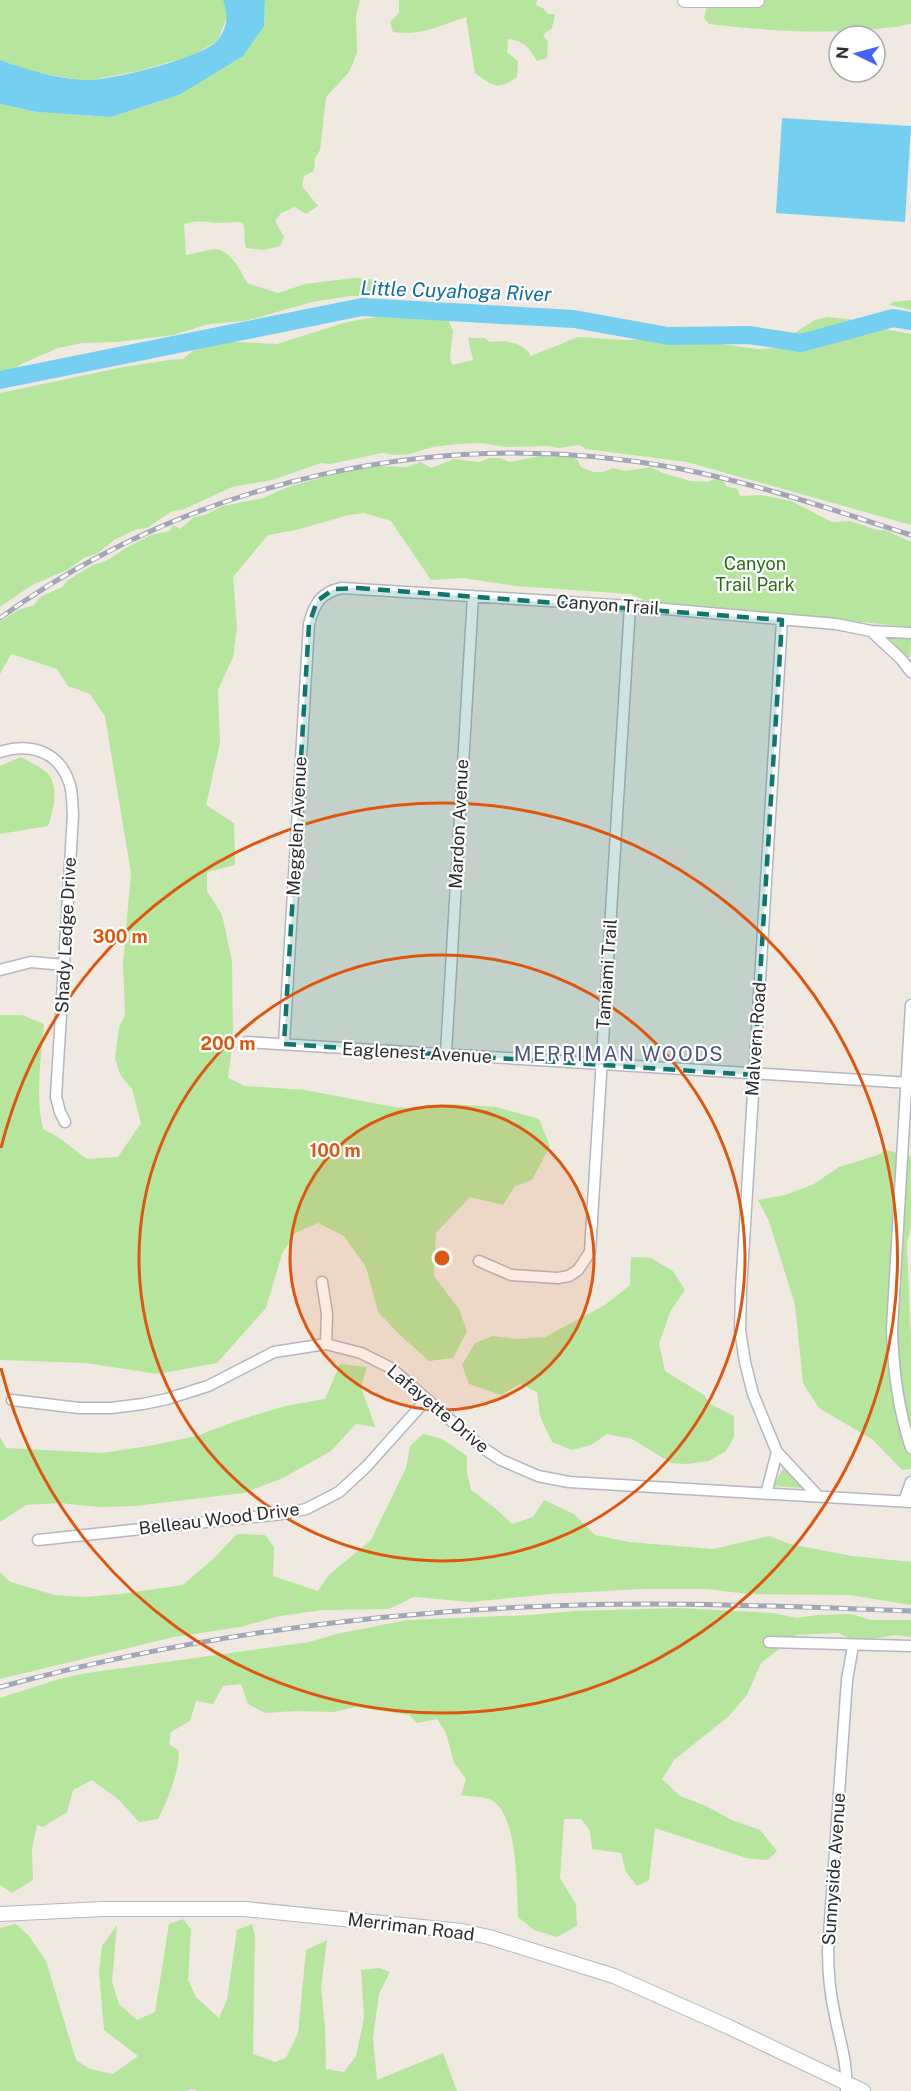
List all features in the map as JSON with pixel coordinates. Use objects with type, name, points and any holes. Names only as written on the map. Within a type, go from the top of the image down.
[{"type":"main road","points":[[685,0],[757,0]]},
{"type":"main road","name":"Merriman Road","points":[[0,1914],[103,1909],[245,1909],[462,1931],[489,1937],[614,1976],[729,2027],[846,2087],[863,2091]]},
{"type":"street","name":"Canyon Trail","points":[[313,608],[317,601],[326,594],[342,588],[630,606],[836,624],[871,631],[911,633]]},
{"type":"street","name":"Mardon Avenue","points":[[446,1053],[473,596]]},
{"type":"street","name":"Tamiami Trail","points":[[479,1262],[511,1275],[558,1278],[569,1276],[578,1270],[590,1252],[630,606]]},
{"type":"street","name":"Megglen Avenue","points":[[284,1044],[309,624],[313,608]]},
{"type":"street","name":"Malvern Road","points":[[782,620],[740,1330],[753,1394],[777,1452],[818,1497]]},
{"type":"street","points":[[871,631],[901,659],[911,672]]},
{"type":"street","name":"Shady Ledge Drive","points":[[0,752],[21,747],[46,754],[57,762],[64,773],[72,795],[73,815],[56,1097],[65,1122]]},
{"type":"street","points":[[0,970],[31,962],[64,965]]},
{"type":"street","points":[[911,1005],[892,1329],[895,1384],[911,1448]]},
{"type":"street","name":"Eaglenest Avenue","points":[[247,1042],[908,1083]]},
{"type":"street","points":[[322,1282],[327,1314],[326,1344]]},
{"type":"street","name":"Lafayette Drive","points":[[12,1400],[79,1408],[111,1408],[143,1404],[208,1386],[274,1352],[326,1344],[361,1353],[399,1373],[486,1450],[538,1476],[569,1482],[908,1501]]},
{"type":"street","name":"Belleau Wood Drive","points":[[38,1540],[282,1514],[306,1509],[331,1498],[353,1481],[427,1399]]},
{"type":"street","points":[[766,1494],[777,1452]]},
{"type":"street","points":[[908,1501],[911,1482]]},
{"type":"street","points":[[769,1642],[911,1646]]},
{"type":"street","name":"Sunnyside Avenue","points":[[846,2087],[846,2067],[828,1973],[828,1950],[847,1680],[853,1646]]},
{"type":"highlighted area","points":[[358,588],[782,620],[754,1075],[284,1044],[309,624],[317,601],[334,589]]},
{"type":"green space","points":[[0,0],[223,0],[228,14],[218,41],[191,56],[138,71],[87,81],[32,72],[0,60]]},
{"type":"green space","points":[[265,0],[360,0],[356,16],[357,53],[349,72],[326,97],[320,150],[315,158],[314,171],[304,176],[302,186],[318,206],[306,214],[295,207],[281,213],[275,221],[284,237],[280,246],[264,250],[246,248],[243,223],[184,224],[186,255],[214,249],[220,250],[230,257],[247,283],[278,293],[305,284],[354,278],[399,281],[389,291],[312,302],[245,321],[209,324],[173,335],[117,342],[82,343],[58,348],[21,364],[11,372],[0,374],[0,104],[37,112],[111,117],[179,95],[264,26]]},
{"type":"green space","points":[[399,0],[537,0],[536,5],[548,14],[555,14],[552,28],[543,35],[548,42],[547,58],[537,61],[526,46],[508,39],[507,52],[518,61],[517,77],[505,84],[491,84],[475,73],[466,17],[413,33],[393,32],[390,22],[399,13]]},
{"type":"green space","points":[[685,0],[911,0],[911,24],[887,28],[887,24],[827,24],[827,31],[824,31],[709,24],[704,18],[706,9],[722,2]]},
{"type":"green space","points":[[911,300],[911,310],[889,305],[893,302]]},
{"type":"green space","points":[[418,313],[447,317],[453,331],[450,357],[452,365],[473,360],[468,338],[485,338],[490,342],[514,343],[528,351],[531,356],[578,337],[623,340],[668,339],[757,349],[776,348],[815,320],[827,317],[856,320],[874,327],[911,334],[911,525],[687,462],[586,449],[579,445],[559,448],[506,447],[480,443],[458,444],[432,447],[410,454],[382,453],[331,464],[321,463],[272,480],[232,487],[182,510],[172,511],[147,528],[137,529],[114,540],[98,553],[32,585],[0,607],[0,393],[124,367],[183,359],[195,349],[218,341],[277,344],[347,322]]},
{"type":"green space","name":"Canyon Trail Park","points":[[541,456],[574,457],[581,467],[593,472],[603,472],[613,468],[625,471],[651,467],[690,481],[707,482],[718,478],[723,480],[726,486],[737,489],[740,496],[761,495],[791,501],[832,522],[850,521],[877,530],[885,530],[911,542],[911,627],[647,601],[630,594],[517,586],[463,578],[431,580],[391,521],[364,513],[268,535],[233,577],[237,627],[233,657],[218,690],[220,743],[206,805],[234,823],[235,865],[207,872],[207,891],[222,915],[232,961],[233,1041],[228,1078],[245,1086],[305,1090],[394,1107],[426,1109],[449,1104],[496,1107],[539,1119],[550,1146],[532,1180],[515,1186],[503,1205],[470,1197],[436,1233],[434,1276],[459,1309],[467,1331],[453,1358],[429,1361],[400,1335],[378,1312],[366,1267],[344,1236],[318,1223],[295,1233],[282,1254],[266,1308],[217,1363],[158,1374],[86,1363],[0,1360],[0,1015],[22,1015],[44,1024],[39,1090],[43,1129],[58,1137],[87,1159],[118,1157],[141,1123],[132,1089],[121,1076],[115,1059],[119,1027],[125,1015],[123,963],[131,873],[105,716],[90,694],[68,686],[57,669],[11,654],[0,674],[0,622],[18,610],[34,605],[40,597],[62,587],[68,580],[93,565],[106,561],[151,535],[170,531],[173,525],[180,529],[194,517],[205,515],[223,506],[263,498],[288,487],[338,473],[375,466],[407,467],[421,462],[431,468],[454,459],[479,462],[489,458],[500,458],[509,462]]},
{"type":"green space","points":[[887,636],[911,638],[910,657],[907,657]]},
{"type":"green space","points":[[21,757],[49,775],[54,787],[52,814],[48,826],[0,834],[0,766]]},
{"type":"green space","points":[[886,1150],[911,1156],[911,1227],[907,1243],[911,1348],[911,1469],[902,1470],[873,1440],[819,1408],[803,1383],[795,1305],[769,1221],[758,1200],[785,1195],[814,1184],[839,1167],[878,1155]]},
{"type":"green space","points":[[631,1257],[651,1258],[673,1271],[685,1290],[670,1312],[659,1344],[665,1371],[704,1395],[710,1404],[734,1416],[734,1437],[726,1451],[709,1461],[687,1464],[671,1463],[632,1439],[607,1434],[591,1445],[572,1450],[552,1442],[540,1416],[537,1392],[520,1384],[501,1395],[469,1384],[462,1365],[475,1343],[493,1336],[517,1339],[545,1337],[605,1305],[630,1285]]},
{"type":"green space","points":[[340,1364],[367,1367],[361,1387],[375,1427],[356,1424],[331,1451],[283,1478],[243,1493],[135,1506],[101,1507],[59,1503],[26,1505],[0,1522],[0,1437],[6,1448],[102,1453],[196,1436],[285,1406],[325,1399]]},
{"type":"green space","points":[[423,1434],[442,1439],[467,1456],[467,1473],[471,1490],[512,1524],[533,1517],[544,1500],[574,1514],[595,1535],[629,1542],[713,1549],[769,1536],[790,1544],[852,1556],[911,1562],[911,1605],[850,1595],[748,1594],[707,1589],[642,1589],[550,1594],[471,1602],[414,1597],[389,1609],[322,1610],[280,1616],[240,1627],[174,1637],[0,1679],[0,1572],[10,1582],[55,1595],[84,1597],[120,1594],[183,1585],[237,1534],[265,1535],[274,1547],[273,1576],[318,1591],[329,1575],[371,1540],[406,1468],[410,1446]]},
{"type":"green space","points":[[783,1469],[794,1476],[803,1488],[773,1486]]},
{"type":"green space","points":[[679,1608],[773,1613],[797,1618],[851,1614],[871,1620],[911,1620],[911,1637],[896,1635],[872,1639],[850,1639],[838,1633],[797,1635],[761,1663],[747,1695],[729,1716],[674,1760],[662,1779],[680,1796],[760,1830],[777,1851],[768,1860],[746,1858],[655,1828],[649,1880],[637,1886],[626,1872],[621,1853],[592,1849],[590,1831],[581,1819],[564,1819],[560,1878],[576,1904],[577,1926],[557,1937],[534,1930],[518,1917],[514,1855],[507,1822],[501,1809],[490,1799],[461,1795],[466,1779],[454,1763],[446,1733],[437,1719],[417,1723],[409,1715],[356,1707],[333,1712],[265,1713],[248,1704],[241,1684],[223,1686],[213,1704],[196,1701],[190,1721],[171,1732],[169,1744],[179,1751],[177,1769],[158,1819],[139,1822],[119,1800],[92,1780],[73,1790],[67,1812],[43,1827],[37,1825],[32,1849],[33,1880],[12,1893],[0,1885],[0,1698],[59,1679],[87,1673],[309,1642],[407,1620]]},
{"type":"green space","points":[[183,1919],[191,1929],[188,1980],[196,1997],[219,2018],[227,2000],[237,1930],[252,1924],[255,1935],[253,2054],[275,2062],[286,2058],[298,2033],[306,1950],[327,1940],[321,1987],[326,2069],[344,2072],[356,2056],[364,2018],[361,1970],[379,1968],[390,1972],[379,1994],[373,2038],[377,2080],[443,2053],[457,2091],[198,2091],[192,2089],[185,2091],[0,2091],[0,1928],[16,1924],[29,1936],[46,1961],[76,2060],[90,2069],[113,2074],[138,2056],[104,2030],[99,1972],[102,1946],[117,1925],[112,1982],[119,2004],[137,2020],[155,2012],[169,1924]]},
{"type":"water","points":[[223,0],[265,0],[264,26],[243,56],[179,95],[111,117],[37,112],[0,104],[0,60],[41,73],[84,80],[134,73],[177,60],[211,46],[219,39],[224,29],[226,10]]},
{"type":"water","points":[[782,118],[911,126],[905,222],[776,213]]},
{"type":"waterway","name":"Little Cuyahoga River","points":[[0,380],[362,307],[574,319],[668,336],[749,335],[801,343],[893,318],[911,321]]},
{"type":"railway","points":[[0,618],[75,570],[154,530],[237,498],[323,474],[410,459],[499,453],[588,456],[676,468],[765,489],[911,535]]},
{"type":"railway","points":[[0,1687],[142,1653],[215,1640],[287,1629],[433,1613],[621,1604],[745,1605],[911,1611]]},
{"type":"district","name":"MERRIMAN WOODS","points":[[619,1054]]}]
